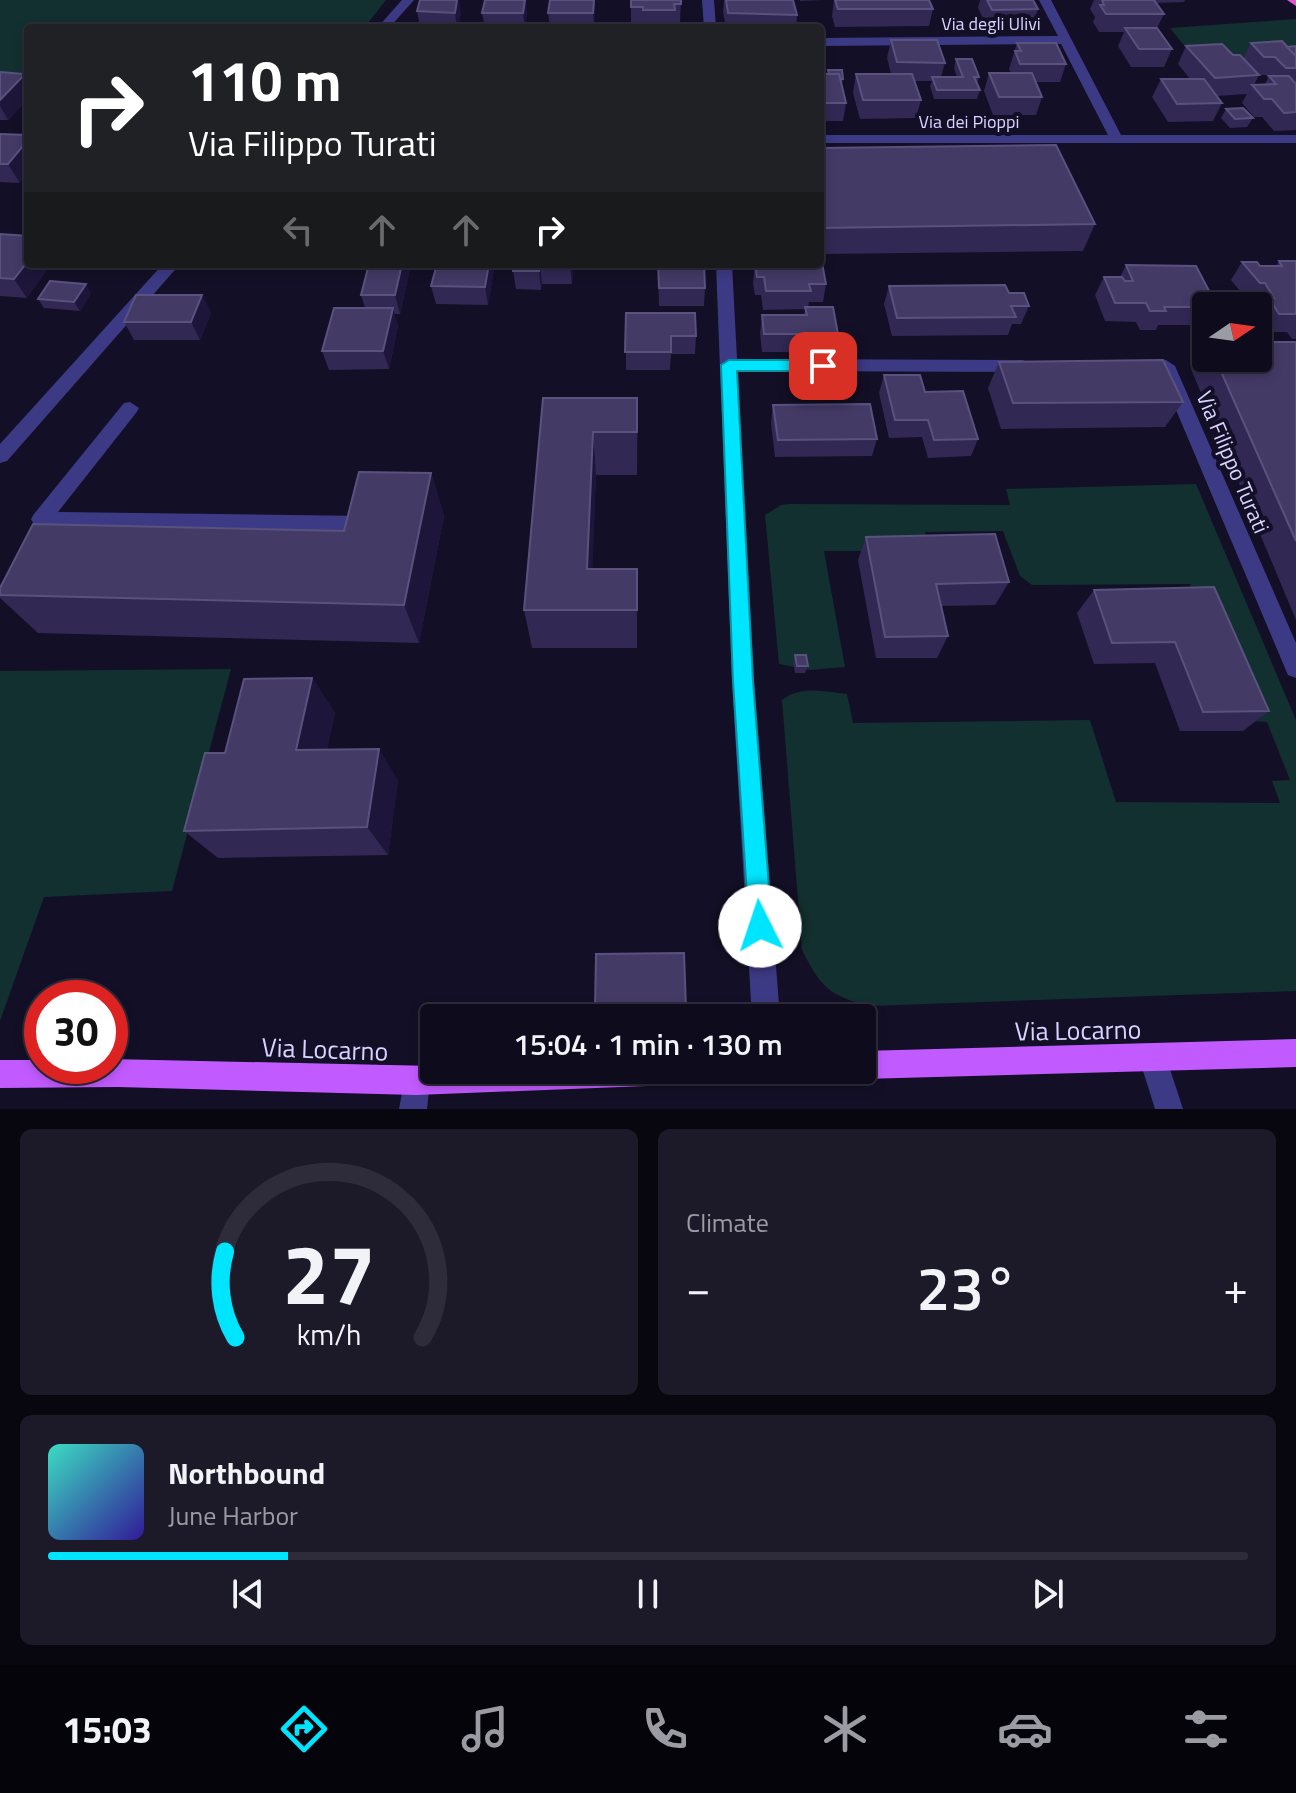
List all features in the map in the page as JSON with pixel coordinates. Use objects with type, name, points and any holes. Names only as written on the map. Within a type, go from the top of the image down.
[{"type":"main road","name":"Via Locarno","points":[[876,1065],[1296,1053]]},
{"type":"main road","name":"Via Locarno","points":[[0,1074],[118,1073],[415,1095],[539,1084]]},
{"type":"street","points":[[387,24],[408,0]]},
{"type":"street","points":[[708,0],[710,24]]},
{"type":"street","points":[[1045,0],[1117,140]]},
{"type":"street","name":"Via degli Ulivi","points":[[824,42],[1066,40]]},
{"type":"street","name":"Via dei Pioppi","points":[[824,139],[1296,139]]},
{"type":"street","points":[[0,456],[168,268]]},
{"type":"street","points":[[724,268],[743,681],[765,1004]]},
{"type":"street","points":[[729,365],[1041,366]]},
{"type":"street","name":"Via Filippo Turati","points":[[1119,366],[1166,366],[1296,668]]},
{"type":"street","points":[[130,408],[41,519],[364,524]]},
{"type":"street","points":[[1153,1058],[1169,1109]]},
{"type":"green space","points":[[0,0],[386,0],[367,24],[24,24],[24,73],[0,72]]},
{"type":"green space","points":[[1296,19],[1296,55],[1194,58],[1170,28]]},
{"type":"green space","points":[[1196,484],[1296,720],[1296,991],[876,1006],[844,998],[827,988],[814,973],[802,950],[782,700],[789,695],[813,691],[847,694],[853,723],[1090,720],[1116,802],[1280,803],[1272,781],[1290,780],[1267,722],[1249,721],[1190,584],[1032,585],[1020,576],[1003,531],[925,532],[929,551],[824,551],[845,667],[809,670],[779,664],[765,515],[781,505],[789,504],[1010,505],[1006,489]]},
{"type":"green space","points":[[231,669],[172,891],[44,897],[0,1021],[0,671]]},
{"type":"building","points":[[420,0],[457,0],[455,13],[417,11]]},
{"type":"building","points":[[485,0],[525,0],[523,13],[482,13]]},
{"type":"building","points":[[550,0],[594,0],[593,13],[548,13]]},
{"type":"building","points":[[631,0],[681,0],[681,4],[674,4],[675,10],[643,10],[643,7],[631,7]]},
{"type":"building","points":[[726,0],[793,0],[797,15],[728,13]]},
{"type":"building","points":[[835,0],[929,0],[933,9],[838,9]]},
{"type":"building","points":[[987,0],[1033,0],[1038,9],[992,10]]},
{"type":"building","points":[[1102,0],[1154,0],[1164,14],[1106,14],[1100,5],[1104,5]]},
{"type":"building","points":[[1125,28],[1157,28],[1172,49],[1139,49]]},
{"type":"building","points":[[891,40],[937,40],[945,63],[897,62]]},
{"type":"building","points":[[1282,41],[1296,56],[1296,68],[1286,68],[1275,57],[1264,57],[1251,43]]},
{"type":"building","points":[[1017,43],[1056,43],[1066,64],[1020,64],[1015,51],[1021,51]]},
{"type":"building","points":[[1222,44],[1233,55],[1240,55],[1259,75],[1215,78],[1186,46]]},
{"type":"building","points":[[1296,46],[1296,56],[1287,47]]},
{"type":"building","points":[[956,59],[972,59],[979,77],[974,77],[980,90],[937,90],[932,77],[963,77]]},
{"type":"building","points":[[828,70],[842,70],[843,79],[839,74],[829,74]]},
{"type":"building","points":[[0,72],[24,74],[24,75],[0,100]]},
{"type":"building","points":[[989,73],[1032,73],[1042,97],[999,97]]},
{"type":"building","points":[[824,74],[839,74],[846,103],[824,103]]},
{"type":"building","points":[[856,74],[912,74],[921,100],[863,100]]},
{"type":"building","points":[[1269,76],[1289,76],[1296,84],[1296,112],[1284,113],[1272,99],[1264,99],[1252,85],[1276,84]]},
{"type":"building","points":[[1161,79],[1204,79],[1222,103],[1177,104]]},
{"type":"building","points":[[1243,108],[1253,118],[1235,119],[1226,109]]},
{"type":"building","points":[[0,134],[24,135],[24,145],[8,164],[0,164]]},
{"type":"building","points":[[1056,145],[1095,224],[824,228],[824,148]]},
{"type":"building","points":[[0,234],[24,236],[24,266],[14,279],[0,278]]},
{"type":"building","points":[[1279,261],[1296,261],[1296,314],[1279,314],[1272,303],[1272,292],[1242,262],[1282,266]]},
{"type":"building","points":[[1126,265],[1196,266],[1210,292],[1192,292],[1192,307],[1164,307],[1166,311],[1150,311],[1146,303],[1115,303],[1104,277],[1122,277],[1125,281],[1133,281]]},
{"type":"building","points":[[368,268],[401,268],[395,295],[361,295]]},
{"type":"building","points":[[436,268],[488,268],[485,287],[431,286]]},
{"type":"building","points":[[513,268],[540,268],[539,271],[513,271]]},
{"type":"building","points":[[658,268],[704,268],[705,288],[659,288]]},
{"type":"building","points":[[756,268],[823,268],[826,284],[809,284],[811,291],[766,291],[764,277],[757,277]]},
{"type":"building","points":[[50,281],[86,284],[74,302],[38,299]]},
{"type":"building","points":[[1005,285],[1009,293],[1024,293],[1029,306],[1011,306],[1016,317],[897,318],[889,286]]},
{"type":"building","points":[[136,295],[202,295],[191,322],[124,322]]},
{"type":"building","points":[[805,307],[833,307],[838,334],[764,334],[762,315],[807,315]]},
{"type":"building","points":[[334,308],[393,308],[383,351],[322,351]]},
{"type":"building","points":[[626,313],[695,313],[696,336],[671,336],[671,352],[625,352]]},
{"type":"building","points":[[1272,342],[1296,342],[1296,541],[1221,372],[1272,372]]},
{"type":"building","points":[[1163,360],[1183,402],[1013,403],[999,362]]},
{"type":"building","points":[[884,375],[920,375],[925,392],[963,391],[978,439],[934,440],[928,420],[895,420]]},
{"type":"building","points":[[543,398],[637,398],[637,432],[593,432],[587,569],[637,569],[637,610],[524,610]]},
{"type":"building","points":[[870,404],[877,439],[778,440],[773,405]]},
{"type":"building","points":[[359,472],[431,473],[404,605],[0,595],[0,588],[33,524],[344,531]]},
{"type":"building","points":[[995,534],[1009,582],[936,584],[948,636],[885,637],[866,537]]},
{"type":"building","points":[[1214,587],[1269,711],[1203,712],[1175,642],[1112,643],[1094,590]]},
{"type":"building","points":[[795,655],[806,655],[808,666],[797,666]]},
{"type":"building","points":[[312,678],[296,750],[379,749],[367,827],[184,831],[205,753],[225,753],[244,679]]},
{"type":"building","points":[[684,953],[686,1004],[595,1004],[596,954]]},
{"type":"route","points":[[760,926],[743,681],[729,365],[823,366]]}]
